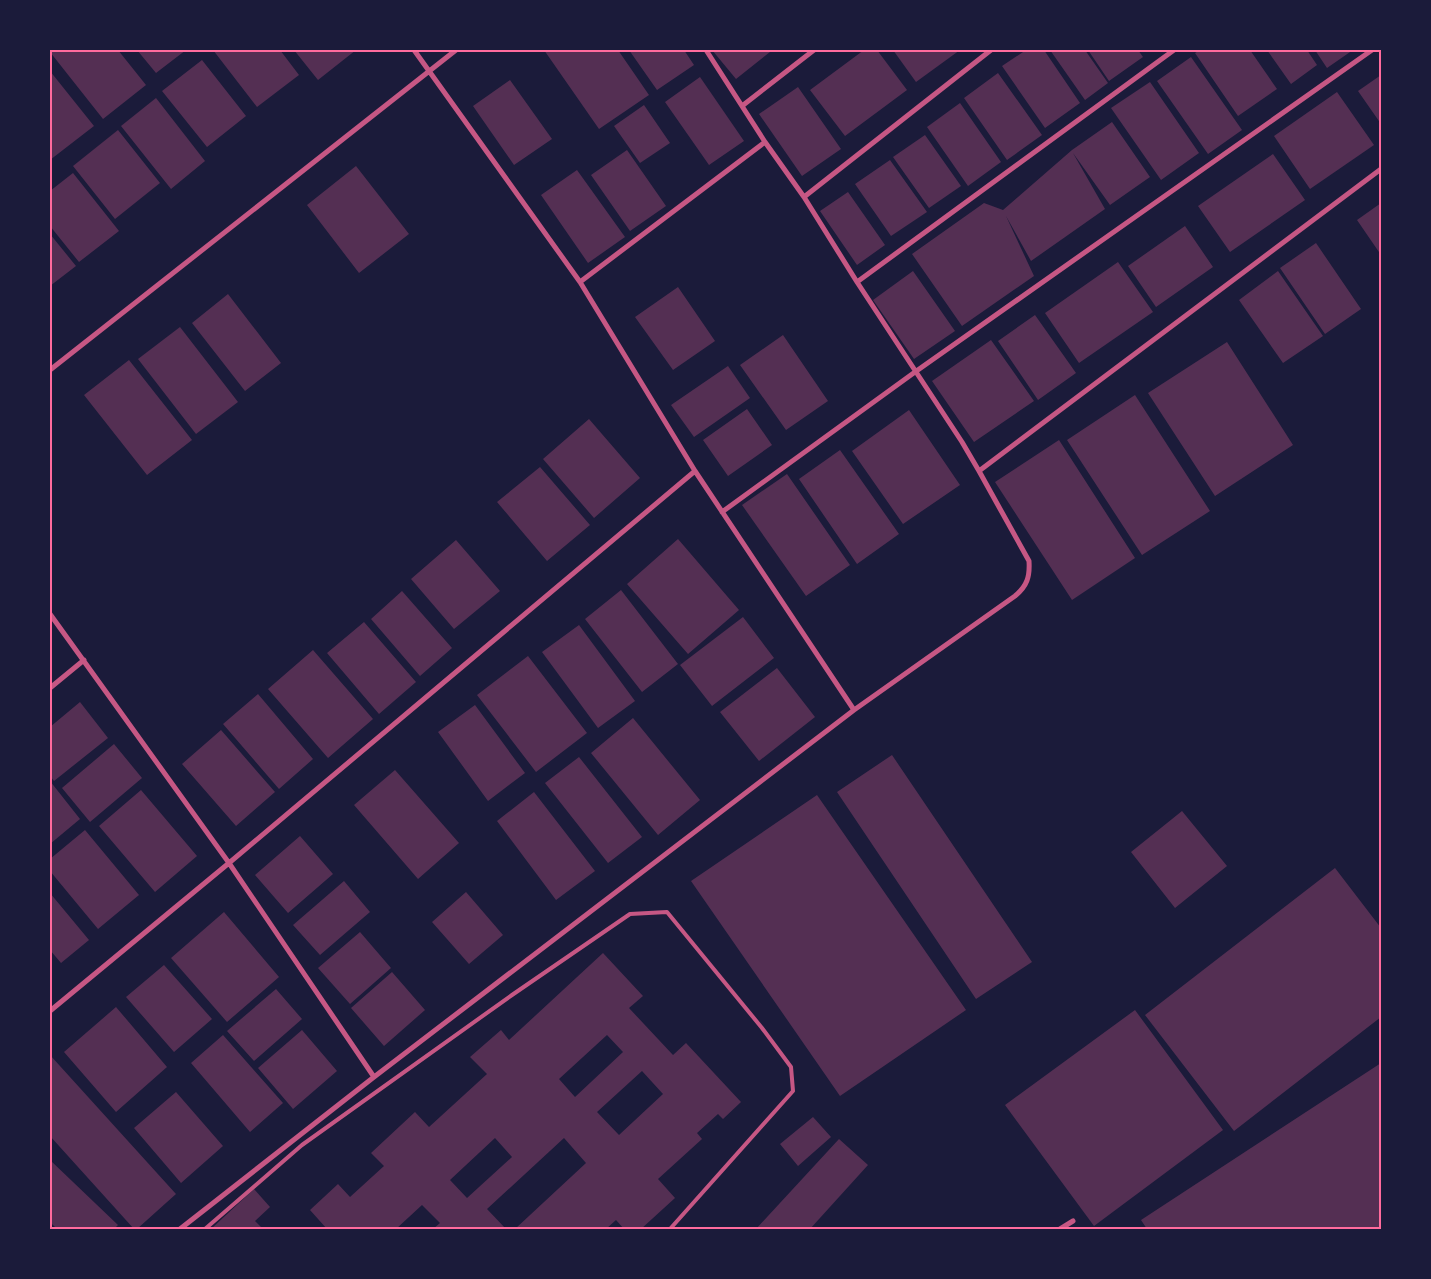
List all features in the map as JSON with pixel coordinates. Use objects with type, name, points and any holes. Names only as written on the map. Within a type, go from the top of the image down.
[{"type":"street","points":[[414,50],[580,282],[695,471],[854,710]]},
{"type":"street","points":[[50,370],[456,50]]},
{"type":"street","points":[[180,1229],[374,1077],[854,710],[1015,596],[1028,581],[1030,572],[1029,561],[962,442],[915,372],[804,197],[765,142],[706,50]]},
{"type":"street","points":[[742,106],[814,50]]},
{"type":"street","points":[[804,197],[991,50]]},
{"type":"street","points":[[857,282],[1174,50]]},
{"type":"street","points":[[722,512],[915,372],[1372,50]]},
{"type":"street","points":[[580,282],[765,142]]},
{"type":"street","points":[[979,471],[1381,169]]},
{"type":"street","points":[[50,1011],[695,471]]},
{"type":"street","points":[[50,614],[229,863],[374,1077]]},
{"type":"street","points":[[50,688],[84,660]]},
{"type":"street","points":[[1060,1229],[1073,1221]]},
{"type":"lane","points":[[205,1229],[302,1145],[528,984],[630,914],[667,912],[762,1028],[791,1067],[793,1091],[670,1229]]},
{"type":"building","points":[[52,50],[118,50],[146,85],[103,119],[50,52]]},
{"type":"building","points":[[137,50],[186,50],[156,73]]},
{"type":"building","points":[[213,50],[280,50],[299,75],[257,107]]},
{"type":"building","points":[[294,50],[356,50],[318,80]]},
{"type":"building","points":[[544,50],[618,50],[649,95],[599,129]]},
{"type":"building","points":[[629,50],[684,50],[694,65],[657,90]]},
{"type":"building","points":[[712,50],[768,50],[770,52],[736,79]]},
{"type":"building","points":[[864,50],[877,50],[907,90],[845,136],[810,90]]},
{"type":"building","points":[[893,50],[960,50],[916,82]]},
{"type":"building","points":[[1026,50],[1044,50],[1080,103],[1045,128],[1002,66]]},
{"type":"building","points":[[1050,50],[1085,50],[1108,83],[1085,100]]},
{"type":"building","points":[[1088,50],[1138,50],[1143,57],[1109,81]]},
{"type":"building","points":[[1200,50],[1250,50],[1277,89],[1238,116],[1195,53]]},
{"type":"building","points":[[1267,50],[1307,50],[1317,65],[1291,84]]},
{"type":"building","points":[[1315,50],[1353,50],[1327,68]]},
{"type":"building","points":[[1191,57],[1242,130],[1208,154],[1157,81]]},
{"type":"building","points":[[202,60],[246,116],[207,147],[162,91]]},
{"type":"building","points":[[50,71],[94,126],[50,160]]},
{"type":"building","points":[[998,73],[1042,135],[1007,160],[964,98]]},
{"type":"building","points":[[1381,75],[1381,124],[1358,91]]},
{"type":"building","points":[[700,77],[744,141],[709,165],[665,102]]},
{"type":"building","points":[[510,80],[552,139],[514,165],[473,106]]},
{"type":"building","points":[[1150,82],[1199,153],[1161,180],[1111,108]]},
{"type":"building","points":[[798,87],[841,149],[802,176],[759,114]]},
{"type":"building","points":[[1337,92],[1374,145],[1310,189],[1274,136]]},
{"type":"building","points":[[156,98],[205,161],[171,189],[121,126]]},
{"type":"building","points":[[960,103],[1001,162],[968,186],[927,127]]},
{"type":"building","points":[[644,105],[670,143],[640,163],[614,126]]},
{"type":"building","points":[[1112,122],[1150,177],[1110,205],[1073,153],[1105,209],[1031,261],[1006,216],[1034,276],[962,326],[912,254],[984,203],[1003,210],[1072,150]]},
{"type":"building","points":[[118,130],[160,183],[115,219],[73,166]]},
{"type":"building","points":[[925,135],[961,186],[929,208],[893,157]]},
{"type":"building","points":[[627,150],[666,206],[630,231],[591,175]]},
{"type":"building","points":[[1273,154],[1305,200],[1230,252],[1198,206]]},
{"type":"building","points":[[890,160],[927,212],[891,236],[855,184]]},
{"type":"building","points":[[356,166],[409,234],[359,273],[307,205]]},
{"type":"building","points":[[577,170],[625,237],[588,263],[541,195]]},
{"type":"building","points":[[73,173],[119,231],[79,262],[50,226],[50,191]]},
{"type":"building","points":[[848,192],[885,245],[857,265],[820,211]]},
{"type":"building","points":[[1381,203],[1381,255],[1357,220]]},
{"type":"building","points":[[1185,226],[1213,267],[1156,307],[1128,266]]},
{"type":"building","points":[[50,234],[76,266],[50,286]]},
{"type":"building","points":[[1316,243],[1361,309],[1325,334],[1280,268]]},
{"type":"building","points":[[1118,262],[1153,312],[1079,363],[1045,313]]},
{"type":"building","points":[[913,271],[955,331],[914,359],[873,300]]},
{"type":"building","points":[[1278,271],[1323,336],[1283,363],[1239,300]]},
{"type":"building","points":[[678,287],[715,341],[673,370],[635,317]]},
{"type":"building","points":[[228,294],[281,363],[245,391],[192,323]]},
{"type":"building","points":[[1035,315],[1076,373],[1038,400],[998,341]]},
{"type":"building","points":[[180,327],[238,402],[196,434],[138,359]]},
{"type":"building","points":[[783,335],[828,401],[786,430],[740,365]]},
{"type":"building","points":[[991,340],[1034,401],[974,442],[932,381]]},
{"type":"building","points":[[1227,342],[1293,445],[1215,496],[1148,393]]},
{"type":"building","points":[[129,360],[192,440],[147,475],[84,395]]},
{"type":"building","points":[[728,366],[750,398],[694,437],[671,405]]},
{"type":"building","points":[[1135,395],[1210,511],[1142,555],[1067,440]]},
{"type":"building","points":[[747,409],[772,445],[728,476],[703,440]]},
{"type":"building","points":[[909,410],[960,485],[903,524],[852,451]]},
{"type":"building","points":[[589,419],[640,478],[594,518],[543,459]]},
{"type":"building","points":[[1059,440],[1135,558],[1072,600],[995,482]]},
{"type":"building","points":[[840,450],[899,534],[857,564],[799,479]]},
{"type":"building","points":[[540,467],[590,525],[547,561],[497,502]]},
{"type":"building","points":[[787,474],[850,565],[806,596],[742,505]]},
{"type":"building","points":[[678,539],[739,610],[688,654],[627,584]]},
{"type":"building","points":[[456,540],[500,591],[454,629],[411,579]]},
{"type":"building","points":[[621,590],[678,664],[642,692],[585,619]]},
{"type":"building","points":[[402,591],[452,648],[420,676],[371,619]]},
{"type":"building","points":[[743,617],[774,658],[712,706],[680,665]]},
{"type":"building","points":[[364,622],[416,682],[379,714],[327,653]]},
{"type":"building","points":[[579,625],[635,701],[598,728],[542,652]]},
{"type":"building","points":[[313,650],[373,719],[328,758],[268,689]]},
{"type":"building","points":[[528,656],[587,733],[536,772],[477,695]]},
{"type":"building","points":[[777,668],[815,717],[759,761],[720,712]]},
{"type":"building","points":[[258,694],[313,759],[279,789],[223,724]]},
{"type":"building","points":[[80,702],[108,738],[54,781],[50,776],[50,727]]},
{"type":"building","points":[[475,705],[525,773],[488,801],[438,732]]},
{"type":"building","points":[[633,718],[700,800],[658,835],[591,753]]},
{"type":"building","points":[[221,730],[275,792],[236,826],[182,764]]},
{"type":"building","points":[[114,744],[142,778],[90,822],[62,788]]},
{"type":"building","points":[[892,755],[1032,962],[976,999],[837,792]]},
{"type":"building","points":[[579,757],[642,837],[608,863],[545,783]]},
{"type":"building","points":[[395,770],[459,843],[418,879],[354,805]]},
{"type":"building","points":[[50,781],[80,819],[50,844]]},
{"type":"building","points":[[141,790],[197,856],[155,892],[99,826]]},
{"type":"building","points":[[534,792],[595,871],[556,900],[497,821]]},
{"type":"building","points":[[817,795],[966,1010],[840,1096],[691,881]]},
{"type":"building","points":[[1182,811],[1227,866],[1175,908],[1131,852]]},
{"type":"building","points":[[85,830],[139,895],[98,929],[50,871],[50,859]]},
{"type":"building","points":[[300,836],[333,874],[288,913],[255,875]]},
{"type":"building","points":[[1335,868],[1381,928],[1381,1017],[1234,1131],[1145,1015]]},
{"type":"building","points":[[344,881],[370,912],[320,955],[293,925]]},
{"type":"building","points":[[466,892],[503,935],[469,964],[432,922]]},
{"type":"building","points":[[50,893],[89,940],[61,963],[50,950]]},
{"type":"building","points":[[224,912],[279,977],[227,1022],[171,958]]},
{"type":"building","points":[[360,932],[391,968],[350,1004],[318,968]]},
{"type":"building","points":[[603,953],[643,996],[629,1008],[673,1055],[686,1043],[741,1102],[723,1119],[718,1114],[697,1133],[702,1139],[658,1179],[675,1198],[641,1229],[624,1229],[616,1220],[606,1229],[515,1229],[586,1163],[564,1138],[487,1209],[506,1229],[433,1229],[440,1223],[422,1205],[396,1229],[327,1229],[310,1210],[338,1184],[350,1197],[384,1166],[371,1153],[415,1112],[429,1127],[487,1074],[470,1057],[501,1030],[509,1040]],"holes":[[[607,1035],[623,1052],[575,1097],[559,1079]],[[642,1071],[663,1094],[619,1135],[597,1112]],[[495,1138],[512,1157],[467,1198],[450,1180]]]},
{"type":"building","points":[[164,965],[212,1019],[174,1052],[126,997]]},
{"type":"building","points":[[392,972],[425,1010],[384,1046],[351,1008]]},
{"type":"building","points":[[276,989],[302,1019],[254,1061],[227,1031]]},
{"type":"building","points":[[116,1007],[167,1067],[116,1112],[64,1052]]},
{"type":"building","points":[[1135,1010],[1223,1130],[1094,1226],[1005,1105]]},
{"type":"building","points":[[302,1030],[337,1071],[293,1109],[258,1068]]},
{"type":"building","points":[[223,1035],[283,1103],[250,1132],[191,1063]]},
{"type":"building","points":[[50,1055],[176,1194],[137,1229],[134,1229],[50,1136]]},
{"type":"building","points":[[1381,1063],[1381,1229],[1147,1229],[1141,1220]]},
{"type":"building","points":[[176,1092],[223,1146],[181,1183],[134,1128]]},
{"type":"building","points":[[813,1117],[831,1137],[798,1166],[780,1144]]},
{"type":"building","points":[[839,1139],[868,1165],[810,1229],[756,1229]]},
{"type":"building","points":[[50,1160],[118,1225],[114,1229],[57,1229],[50,1222]]},
{"type":"building","points":[[254,1189],[270,1207],[255,1221],[263,1229],[211,1229]]}]
